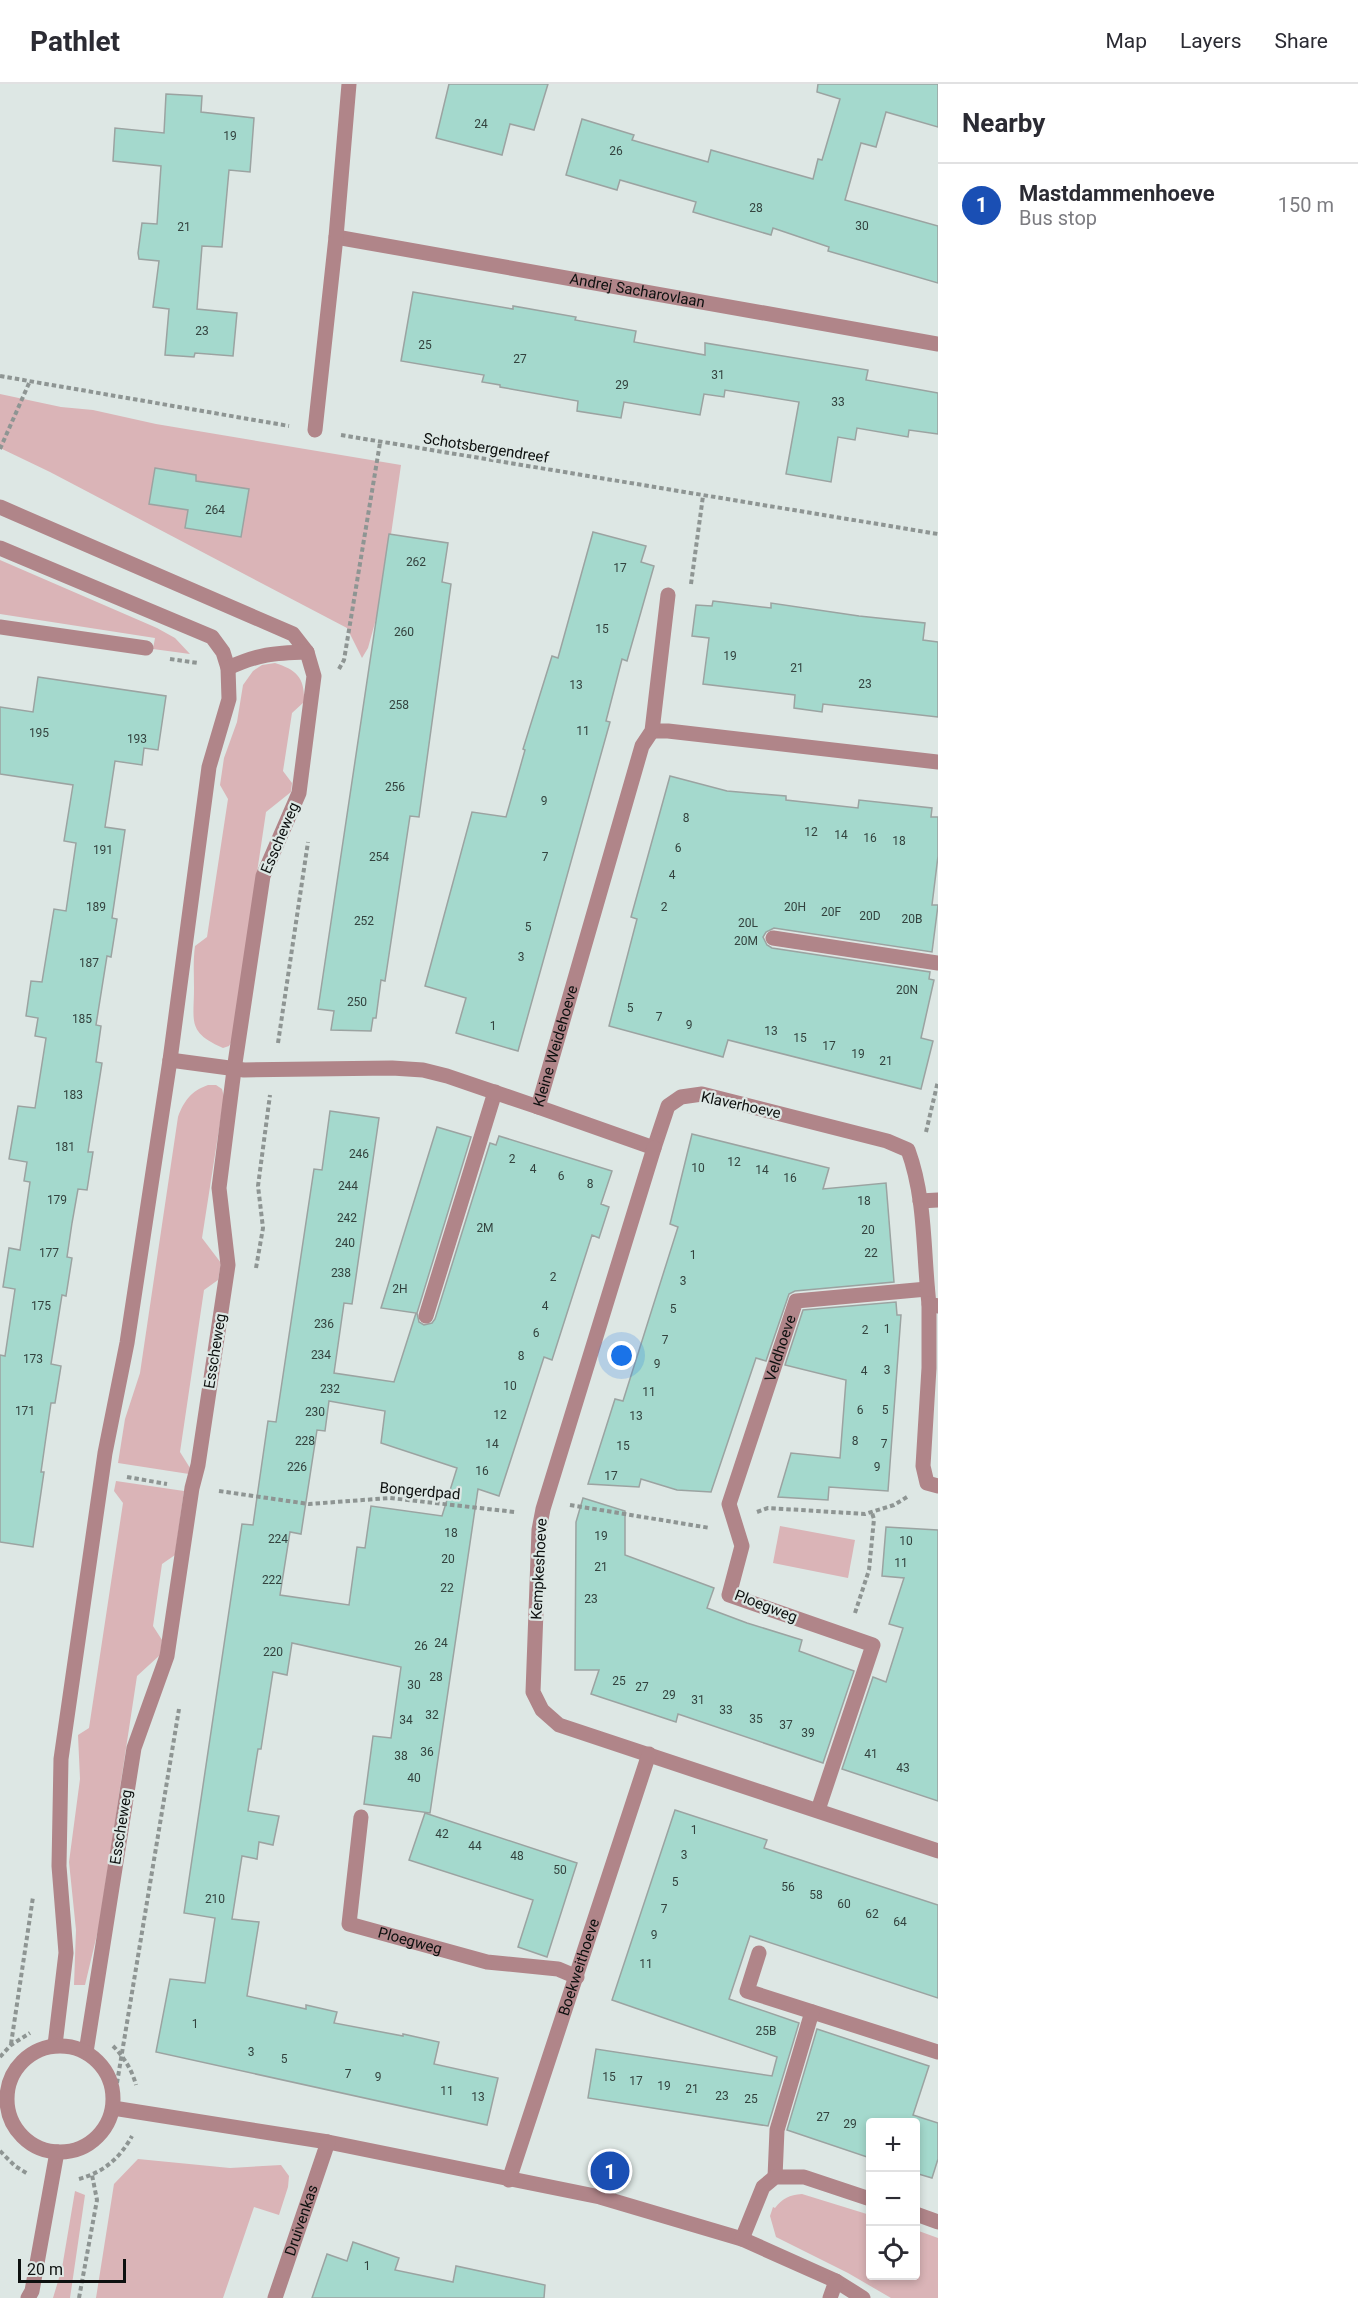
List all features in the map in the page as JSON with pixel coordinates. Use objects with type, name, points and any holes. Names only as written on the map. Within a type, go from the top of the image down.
[{"type":"street","points":[[315,430],[336,237],[349,84]]},
{"type":"street","name":"Andrej Sacharovlaan","points":[[336,237],[938,344]]},
{"type":"street","points":[[0,507],[293,634],[307,652]]},
{"type":"street","points":[[0,548],[212,637],[223,652],[228,668],[229,699],[209,767],[170,1060],[127,1343],[103,1473],[61,1759],[59,1866],[66,1953],[56,2045]]},
{"type":"street","name":"Kleine Weidehoeve","points":[[170,1060],[234,1070],[392,1068],[423,1070],[537,1107],[642,746],[652,731],[668,595]]},
{"type":"street","points":[[0,627],[146,648]]},
{"type":"street","points":[[228,668],[254,657],[271,653],[307,652]]},
{"type":"street","name":"Esscheweg","points":[[86,2052],[134,1748],[167,1656],[192,1488],[198,1465],[228,1265],[219,1188],[234,1070],[263,876],[299,794],[314,676],[307,652]]},
{"type":"street","points":[[652,731],[938,762]]},
{"type":"street","points":[[773,938],[938,963]]},
{"type":"street","points":[[426,1316],[495,1092]]},
{"type":"street","name":"Klaverhoeve","points":[[654,1148],[668,1106],[681,1097],[702,1094],[887,1141],[908,1150]]},
{"type":"street","points":[[537,1107],[654,1148]]},
{"type":"street","name":"Kempkeshoeve","points":[[654,1148],[543,1509],[539,1530],[533,1692],[542,1710],[560,1725],[938,1851]]},
{"type":"street","points":[[908,1150],[915,1168],[921,1201],[931,1300],[923,1466],[933,1484]]},
{"type":"street","points":[[921,1201],[938,1200]]},
{"type":"street","name":"Veldhoeve","points":[[734,1520],[729,1504],[796,1301],[931,1300]]},
{"type":"street","name":"Ploegweg","points":[[734,1520],[742,1546],[729,1595],[873,1645],[818,1810]]},
{"type":"street","name":"Boekweithoeve","points":[[508,2180],[650,1754]]},
{"type":"street","name":"Ploegweg","points":[[361,1817],[349,1924],[487,1962],[558,1969],[577,1977]]},
{"type":"street","points":[[759,1953],[747,1991],[938,2052]]},
{"type":"street","points":[[775,2177],[777,2130],[812,2012]]},
{"type":"street","points":[[56,2045],[71,2046],[86,2052],[103,2066],[112,2086],[113,2108],[108,2123],[93,2140],[73,2151],[57,2152],[37,2147],[20,2134],[9,2115],[3,2093],[14,2070],[32,2053],[56,2045]]},
{"type":"street","points":[[113,2108],[328,2142],[600,2197],[742,2240],[836,2282],[863,2298]]},
{"type":"street","name":"Druivenkas","points":[[274,2298],[328,2142]]},
{"type":"street","points":[[28,2298],[32,2291],[57,2152]]},
{"type":"street","points":[[742,2240],[763,2187],[775,2177],[804,2177],[866,2198]]},
{"type":"street","points":[[920,2216],[938,2222]]},
{"type":"street","points":[[831,2298],[836,2282]]},
{"type":"path","name":"Schotsbergendreef","points":[[0,376],[380,443],[938,534]]},
{"type":"path","points":[[0,449],[30,381]]},
{"type":"path","points":[[336,677],[344,660],[380,443]]},
{"type":"path","points":[[146,648],[153,656],[228,668]]},
{"type":"path","points":[[908,1150],[927,1131],[938,1081]]},
{"type":"path","name":"Bongerdpad","points":[[103,1473],[309,1504],[390,1498],[516,1512],[569,1504],[707,1529],[768,1508],[872,1513]]},
{"type":"path","points":[[847,1636],[869,1570],[874,1519],[872,1513],[894,1505],[933,1484]]},
{"type":"path","points":[[0,2057],[11,2045]]},
{"type":"path","points":[[0,2151],[15,2166],[32,2176],[52,2181]]},
{"type":"path","points":[[79,2298],[97,2200],[92,2175]]},
{"type":"shaded area","points":[[0,394],[61,407],[93,410],[156,424],[401,465],[382,597],[368,648],[362,658],[347,628],[0,448]]},
{"type":"shaded area","points":[[0,560],[157,628],[175,638],[190,654],[153,649],[155,638],[0,614]]},
{"type":"shaded area","points":[[275,663],[298,676],[303,687],[304,702],[292,713],[283,771],[292,783],[291,792],[266,812],[232,1041],[229,1046],[223,1048],[203,1037],[195,1025],[193,1009],[195,946],[207,937],[228,799],[220,785],[224,758],[237,722],[243,685],[253,671],[262,665]]},
{"type":"shaded area","points":[[208,1085],[216,1085],[222,1089],[224,1097],[202,1238],[221,1263],[218,1280],[204,1290],[180,1452],[190,1468],[189,1474],[118,1463],[125,1419],[140,1373],[178,1117],[189,1097]]},
{"type":"shaded area","points":[[116,1481],[184,1491],[175,1555],[162,1564],[153,1626],[162,1640],[160,1655],[137,1676],[99,1926],[85,1985],[74,1985],[76,1930],[69,1862],[80,1779],[78,1735],[89,1728],[123,1503],[114,1491]]},
{"type":"shaded area","points":[[780,1526],[855,1540],[848,1578],[773,1563]]},
{"type":"shaded area","points":[[138,2159],[230,2168],[281,2165],[289,2176],[279,2215],[254,2207],[223,2298],[96,2298],[114,2184]]},
{"type":"shaded area","points":[[75,2191],[85,2195],[70,2298],[53,2298],[62,2268]]},
{"type":"shaded area","points":[[802,2194],[866,2214],[866,2280],[920,2280],[920,2231],[938,2238],[938,2298],[891,2298],[848,2273],[776,2237],[770,2216],[773,2207],[775,2208],[793,2195]]},
{"type":"building","points":[[449,84],[548,84],[534,130],[510,124],[502,155],[436,138]]},
{"type":"building","points":[[818,84],[938,84],[938,127],[886,112],[876,147],[861,143],[845,200],[938,226],[938,283],[828,251],[829,247],[773,228],[771,235],[693,212],[696,202],[620,180],[617,190],[566,175],[582,119],[634,135],[632,140],[708,162],[711,150],[813,179],[818,159],[822,160],[840,99],[817,92]]},
{"type":"building","points":[[166,94],[202,96],[201,112],[254,118],[250,172],[229,170],[222,247],[202,246],[197,309],[237,313],[233,356],[195,353],[194,357],[165,355],[169,309],[153,307],[159,261],[139,259],[138,253],[142,223],[157,224],[161,166],[113,161],[115,128],[164,133]]},
{"type":"building","points":[[413,292],[576,317],[575,320],[636,331],[634,342],[705,355],[705,343],[868,370],[866,380],[938,393],[938,434],[909,430],[908,437],[857,428],[855,440],[838,437],[831,482],[786,474],[799,402],[725,390],[724,397],[704,394],[700,415],[624,402],[621,418],[577,411],[578,401],[482,382],[484,375],[401,361]]},
{"type":"building","points":[[155,468],[196,475],[196,481],[249,489],[241,537],[185,528],[188,510],[149,504]]},
{"type":"building","points":[[593,532],[646,546],[641,562],[654,566],[627,661],[622,659],[606,721],[610,722],[518,1051],[456,1033],[466,998],[425,986],[472,812],[506,817],[525,750],[523,749],[552,656],[558,658]]},
{"type":"building","points":[[389,534],[448,543],[442,582],[451,584],[419,817],[410,816],[385,981],[381,980],[376,1018],[373,1018],[371,1031],[331,1030],[334,1011],[318,1009]]},
{"type":"building","points":[[713,601],[771,608],[771,603],[925,623],[923,640],[938,642],[938,717],[823,704],[822,712],[794,708],[795,695],[703,684],[709,638],[692,636],[696,605],[712,606]]},
{"type":"building","points":[[38,677],[166,696],[158,750],[144,748],[142,765],[115,761],[105,827],[125,830],[112,918],[117,919],[111,957],[107,956],[96,1025],[101,1026],[96,1062],[102,1063],[88,1152],[93,1152],[87,1190],[78,1189],[72,1223],[67,1257],[72,1258],[66,1296],[62,1295],[51,1364],[61,1366],[55,1403],[51,1403],[33,1547],[0,1542],[0,1355],[5,1356],[15,1289],[3,1287],[9,1248],[20,1250],[30,1182],[24,1181],[27,1162],[9,1159],[18,1106],[35,1108],[46,1038],[35,1036],[38,1018],[26,1016],[31,981],[42,982],[54,909],[66,911],[76,843],[64,841],[73,785],[0,774],[0,707],[33,712]]},
{"type":"building","points":[[670,776],[727,791],[786,796],[786,800],[858,808],[859,800],[932,808],[931,817],[938,817],[938,856],[932,905],[938,905],[932,952],[774,928],[766,932],[763,937],[767,945],[772,948],[930,972],[929,979],[934,980],[921,1038],[933,1041],[921,1089],[728,1040],[723,1057],[609,1026],[637,919],[631,917]]},
{"type":"building","points":[[330,1111],[379,1118],[352,1304],[344,1303],[334,1373],[394,1382],[416,1313],[381,1308],[437,1127],[471,1137],[417,1313],[419,1322],[424,1325],[432,1323],[435,1319],[490,1143],[496,1145],[499,1136],[612,1171],[601,1204],[609,1207],[599,1238],[592,1235],[552,1360],[544,1357],[499,1496],[478,1489],[430,1813],[364,1804],[373,1736],[391,1738],[401,1667],[292,1643],[287,1675],[273,1672],[261,1749],[258,1749],[248,1811],[279,1816],[273,1845],[259,1842],[257,1859],[242,1856],[232,1919],[259,1922],[247,1996],[306,2009],[306,2005],[337,2012],[334,2023],[439,2042],[434,2064],[498,2078],[487,2125],[156,2052],[170,1979],[205,1983],[215,1918],[184,1913],[242,1524],[253,1525],[268,1421],[276,1422],[314,1169],[322,1170]],"holes":[[[329,1401],[385,1411],[381,1443],[457,1468],[442,1516],[371,1506],[365,1548],[357,1547],[349,1605],[280,1595],[290,1532],[301,1534],[317,1430],[325,1431]]]},
{"type":"building","points":[[692,1134],[829,1168],[823,1189],[886,1183],[894,1282],[795,1291],[789,1294],[766,1361],[756,1358],[711,1492],[677,1490],[641,1479],[639,1487],[588,1484],[615,1399],[623,1401],[678,1227],[670,1224]]},
{"type":"building","points":[[896,1302],[897,1315],[901,1315],[888,1491],[829,1487],[828,1500],[778,1497],[791,1453],[840,1458],[846,1380],[785,1365],[803,1310]]},
{"type":"building","points":[[583,1498],[625,1511],[625,1555],[714,1588],[707,1608],[802,1640],[799,1651],[854,1671],[823,1763],[678,1714],[676,1722],[591,1694],[599,1670],[575,1670],[576,1522]]},
{"type":"building","points":[[886,1527],[938,1530],[938,1801],[842,1769],[873,1677],[886,1682],[903,1628],[889,1624],[904,1578],[882,1576]]},
{"type":"building","points":[[675,1810],[767,1840],[764,1848],[938,1905],[938,1998],[750,1936],[729,1999],[799,2023],[768,2126],[588,2098],[596,2049],[772,2076],[777,2057],[612,2000]]},
{"type":"building","points":[[425,1813],[577,1863],[547,1957],[518,1947],[533,1900],[409,1860]]},
{"type":"building","points":[[817,2029],[929,2066],[913,2115],[938,2123],[938,2159],[932,2178],[920,2174],[920,2118],[866,2118],[866,2157],[787,2130]]},
{"type":"building","points":[[353,2242],[399,2258],[395,2270],[453,2282],[456,2266],[545,2285],[544,2298],[312,2298],[327,2254],[347,2261]]},
{"type":"place","name":"Mastdammenhoeve","points":[[610,2171]]}]
